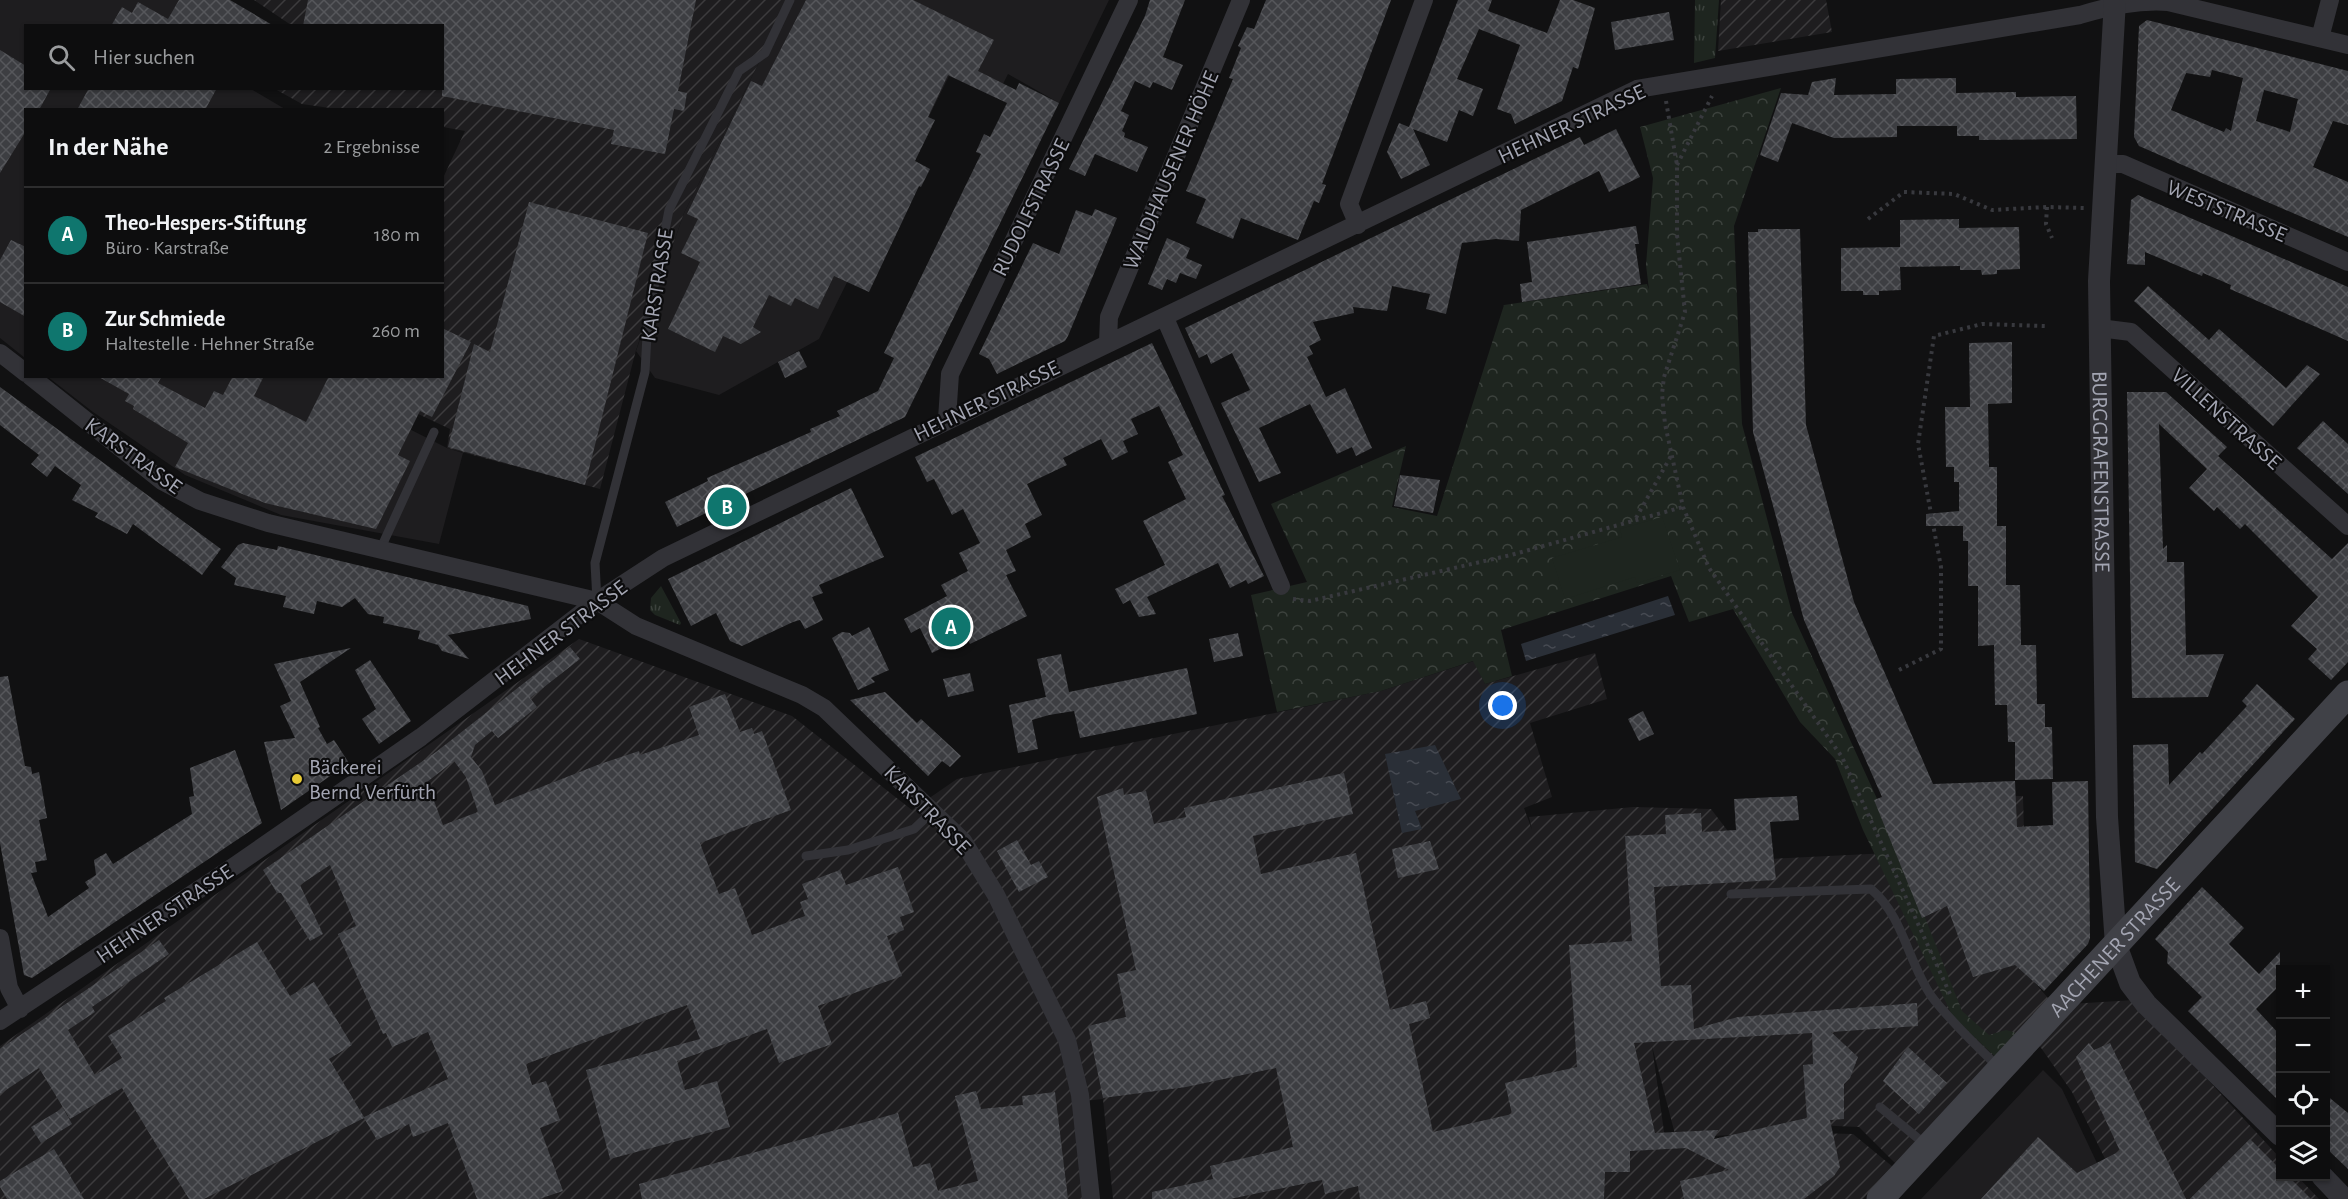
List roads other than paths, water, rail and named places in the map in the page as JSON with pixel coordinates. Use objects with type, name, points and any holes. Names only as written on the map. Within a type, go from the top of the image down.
[{"type":"main road","name":"AACHENER STRASSE","points":[[1880,1199],[2348,694]]},
{"type":"street","name":"RUDOLFSTRASSE","points":[[947,419],[950,374],[1129,0]]},
{"type":"street","name":"WALDHAUSENER HÖHE","points":[[1108,342],[1109,317],[1241,0]]},
{"type":"street","points":[[1358,225],[1349,204],[1424,0]]},
{"type":"street","points":[[2320,38],[2330,0]]},
{"type":"street","name":"HEHNER STRASSE","points":[[0,1021],[421,737],[597,601],[663,558],[947,419],[1108,342],[1165,318],[1637,89],[2080,15],[2115,2],[2168,2],[2348,45]]},
{"type":"street","name":"BURGGRAFENSTRASSE","points":[[2115,2],[2105,164],[2099,328],[2107,817],[2116,945],[2130,983],[2146,1004],[2276,1131]]},
{"type":"street","name":"WESTSTRASSE","points":[[2105,164],[2122,164],[2348,262]]},
{"type":"street","points":[[1165,318],[1281,586]]},
{"type":"street","name":"VILLENSTRASSE","points":[[2099,328],[2130,332],[2348,526]]},
{"type":"street","points":[[0,353],[24,371]]},
{"type":"street","name":"KARSTRASSE","points":[[33,378],[162,481],[200,501],[248,518],[597,601],[636,626],[802,695],[824,708],[933,811],[963,841],[975,859],[1029,960],[1067,1040],[1080,1095],[1091,1199]]},
{"type":"street","points":[[0,938],[9,988],[20,1009]]},
{"type":"street","points":[[2327,1181],[2344,1199]]},
{"type":"lane","name":"KARSTRASSE","points":[[597,601],[595,563],[645,372],[648,317],[669,210],[739,71],[765,53],[790,0]]},
{"type":"lane","points":[[380,550],[434,432]]},
{"type":"lane","points":[[806,856],[848,850],[914,830],[933,811]]},
{"type":"lane","points":[[1731,894],[1872,889],[1884,900],[1896,921],[1931,996],[2000,1069]]},
{"type":"lane","points":[[1880,1107],[1928,1146]]},
{"type":"water","points":[[1668,596],[1675,615],[1526,661],[1521,644]]},
{"type":"water","points":[[1435,745],[1461,799],[1415,811],[1422,829],[1402,833],[1385,754]]},
{"type":"place","name":"Zur Schmiede","points":[[727,507]]},
{"type":"place","name":"Theo-Hespers-Stiftung","points":[[951,627]]},
{"type":"place","name":"Bäckerei Bernd Verfürth","points":[[297,779]]}]
